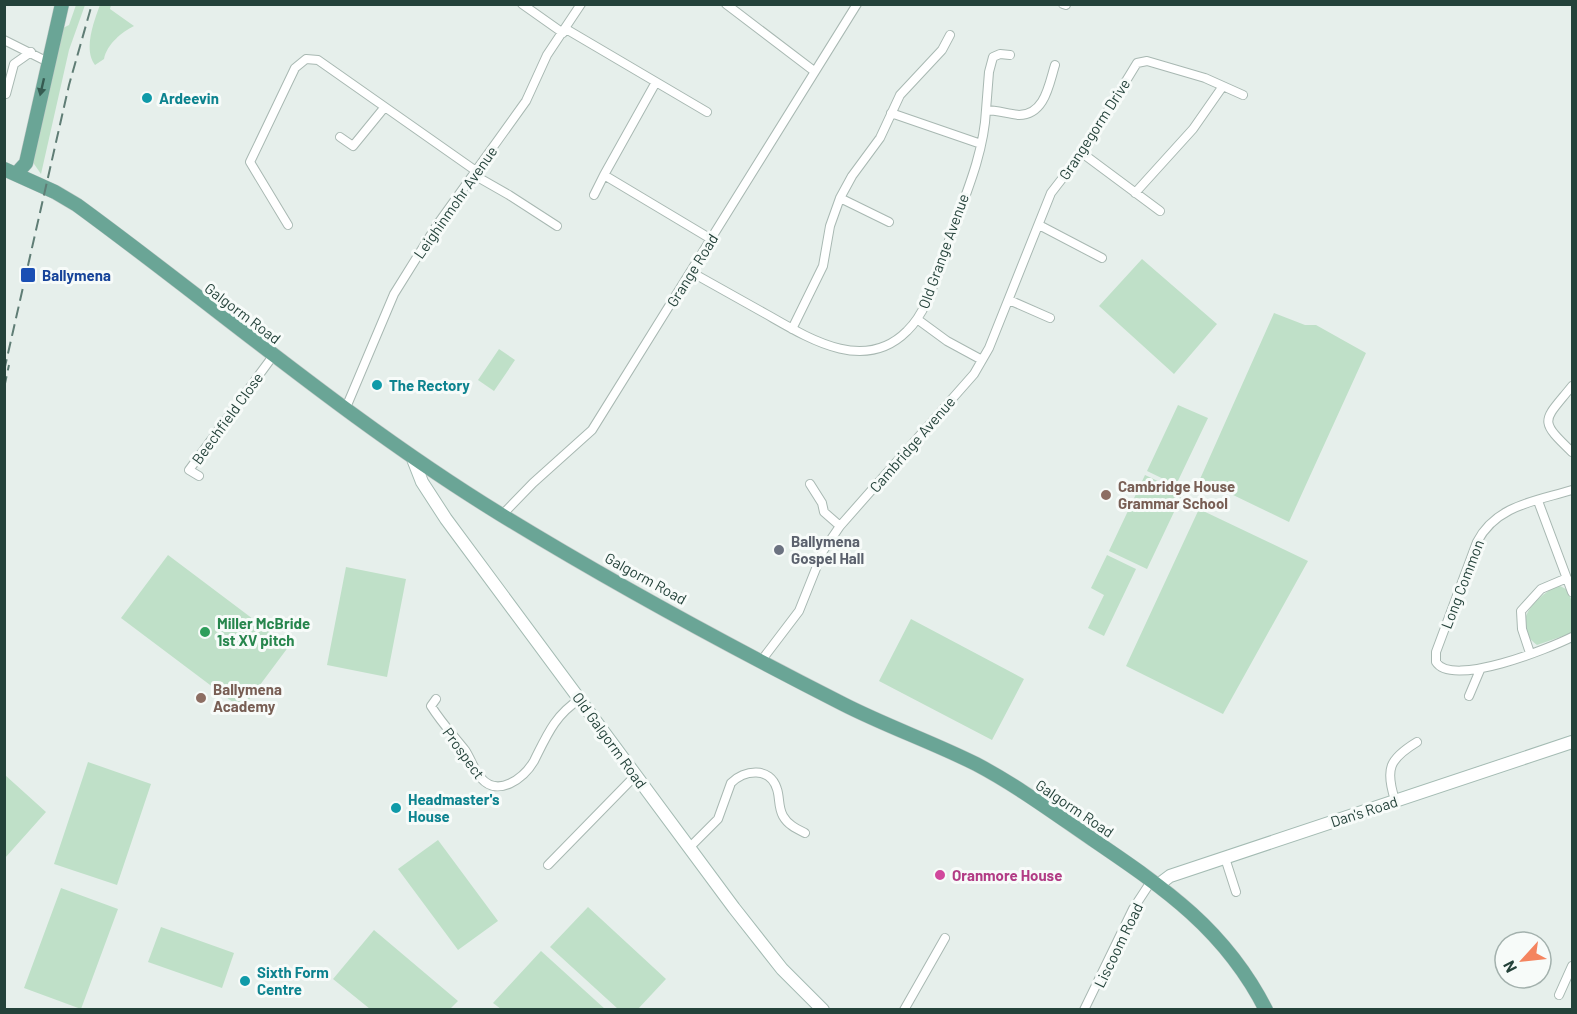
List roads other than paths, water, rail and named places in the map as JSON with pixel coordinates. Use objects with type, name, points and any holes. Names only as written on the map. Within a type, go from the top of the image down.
[{"type":"main road","points":[[30,181],[26,163],[62,4]]},
{"type":"main road","points":[[10,172],[26,163]]},
{"type":"main road","name":"Galgorm Road","points":[[10,172],[77,205],[345,410],[413,459],[502,515],[761,661],[848,707],[924,740],[1002,779],[1155,882],[1188,907],[1210,929],[1266,1010]]},
{"type":"street","points":[[522,4],[707,112]]},
{"type":"street","name":"Leighinmohr Avenue","points":[[345,410],[394,294],[432,233],[526,101],[547,56],[581,4]]},
{"type":"street","points":[[726,4],[814,71]]},
{"type":"street","name":"Grange Road","points":[[502,515],[532,483],[592,430],[857,4]]},
{"type":"street","points":[[792,329],[823,266],[830,226],[840,198],[852,176],[873,150],[904,89],[942,50],[950,35]]},
{"type":"street","points":[[4,40],[48,62]]},
{"type":"street","points":[[6,94],[14,64],[31,52]]},
{"type":"street","name":"Old Grange Avenue","points":[[691,272],[815,342],[836,348],[864,351],[876,349],[898,339],[917,319],[943,256],[981,144],[989,72],[993,57],[1000,54],[1010,55]]},
{"type":"street","points":[[288,225],[250,162],[298,64],[310,58],[318,60],[475,173],[556,226]]},
{"type":"street","name":"Grangegorm Drive","points":[[982,360],[1009,300],[1051,193],[1082,153],[1137,63],[1147,61],[1223,86],[1243,95]]},
{"type":"street","points":[[986,110],[1020,115],[1036,108],[1044,100],[1055,65]]},
{"type":"street","points":[[594,195],[656,82]]},
{"type":"street","points":[[1135,193],[1193,129],[1223,86]]},
{"type":"street","points":[[340,137],[352,146],[384,108]]},
{"type":"street","points":[[891,113],[981,144]]},
{"type":"street","points":[[1082,153],[1161,211]]},
{"type":"street","points":[[604,175],[711,239]]},
{"type":"street","points":[[840,198],[889,222]]},
{"type":"street","points":[[1039,225],[1102,258]]},
{"type":"street","points":[[1009,300],[1050,318]]},
{"type":"street","points":[[917,319],[947,342],[982,360]]},
{"type":"street","name":"Beechfield Close","points":[[199,476],[189,470],[273,356]]},
{"type":"street","name":"Cambridge Avenue","points":[[761,661],[799,611],[823,551],[840,526],[974,374],[982,360]]},
{"type":"street","points":[[1572,386],[1551,413],[1547,422],[1550,430],[1572,452]]},
{"type":"street","name":"Old Galgorm Road","points":[[413,459],[422,482],[446,519],[635,776],[782,969],[823,1010]]},
{"type":"street","points":[[810,484],[822,503],[824,513],[840,526]]},
{"type":"street","name":"Long Common","points":[[1480,670],[1444,669],[1437,665],[1436,651],[1484,530],[1502,512],[1572,490]]},
{"type":"street","points":[[1538,501],[1572,592]]},
{"type":"street","points":[[1530,653],[1522,629],[1521,611],[1541,590],[1567,578]]},
{"type":"street","points":[[1469,696],[1480,670],[1572,637]]},
{"type":"street","name":"Prospect","points":[[436,699],[431,705],[441,722],[467,753],[481,779],[497,786],[511,783],[525,774],[556,718],[580,699]]},
{"type":"street","points":[[1395,800],[1389,776],[1392,766],[1400,754],[1417,742]]},
{"type":"street","name":"Dan's Road","points":[[1155,882],[1572,742]]},
{"type":"street","points":[[690,847],[718,819],[731,783],[748,773],[763,773],[772,780],[777,789],[783,817],[805,833]]},
{"type":"street","points":[[548,865],[635,776]]},
{"type":"street","points":[[1225,858],[1236,892]]},
{"type":"street","name":"Liscoom Road","points":[[1084,1010],[1133,909],[1155,882]]},
{"type":"street","points":[[904,1010],[945,938]]},
{"type":"street","points":[[1559,995],[1572,966]]},
{"type":"railway","points":[[4,371],[69,85],[92,4]]},
{"type":"railway","points":[[4,388],[9,365]]},
{"type":"place","name":"Ardeevin","points":[[147,98]]},
{"type":"place","name":"Ballymena","points":[[28,275]]},
{"type":"place","name":"The Rectory","points":[[377,385]]},
{"type":"place","name":"Cambridge House Grammar School","points":[[1106,495]]},
{"type":"place","name":"Ballymena Gospel Hall","points":[[779,550]]},
{"type":"place","name":"Miller McBride 1st XV pitch","points":[[205,632]]},
{"type":"place","name":"Ballymena Academy","points":[[201,698]]},
{"type":"place","name":"Headmaster's House","points":[[396,808]]},
{"type":"place","name":"Oranmore House","points":[[940,875]]},
{"type":"place","name":"Sixth Form Centre","points":[[245,981]]}]
